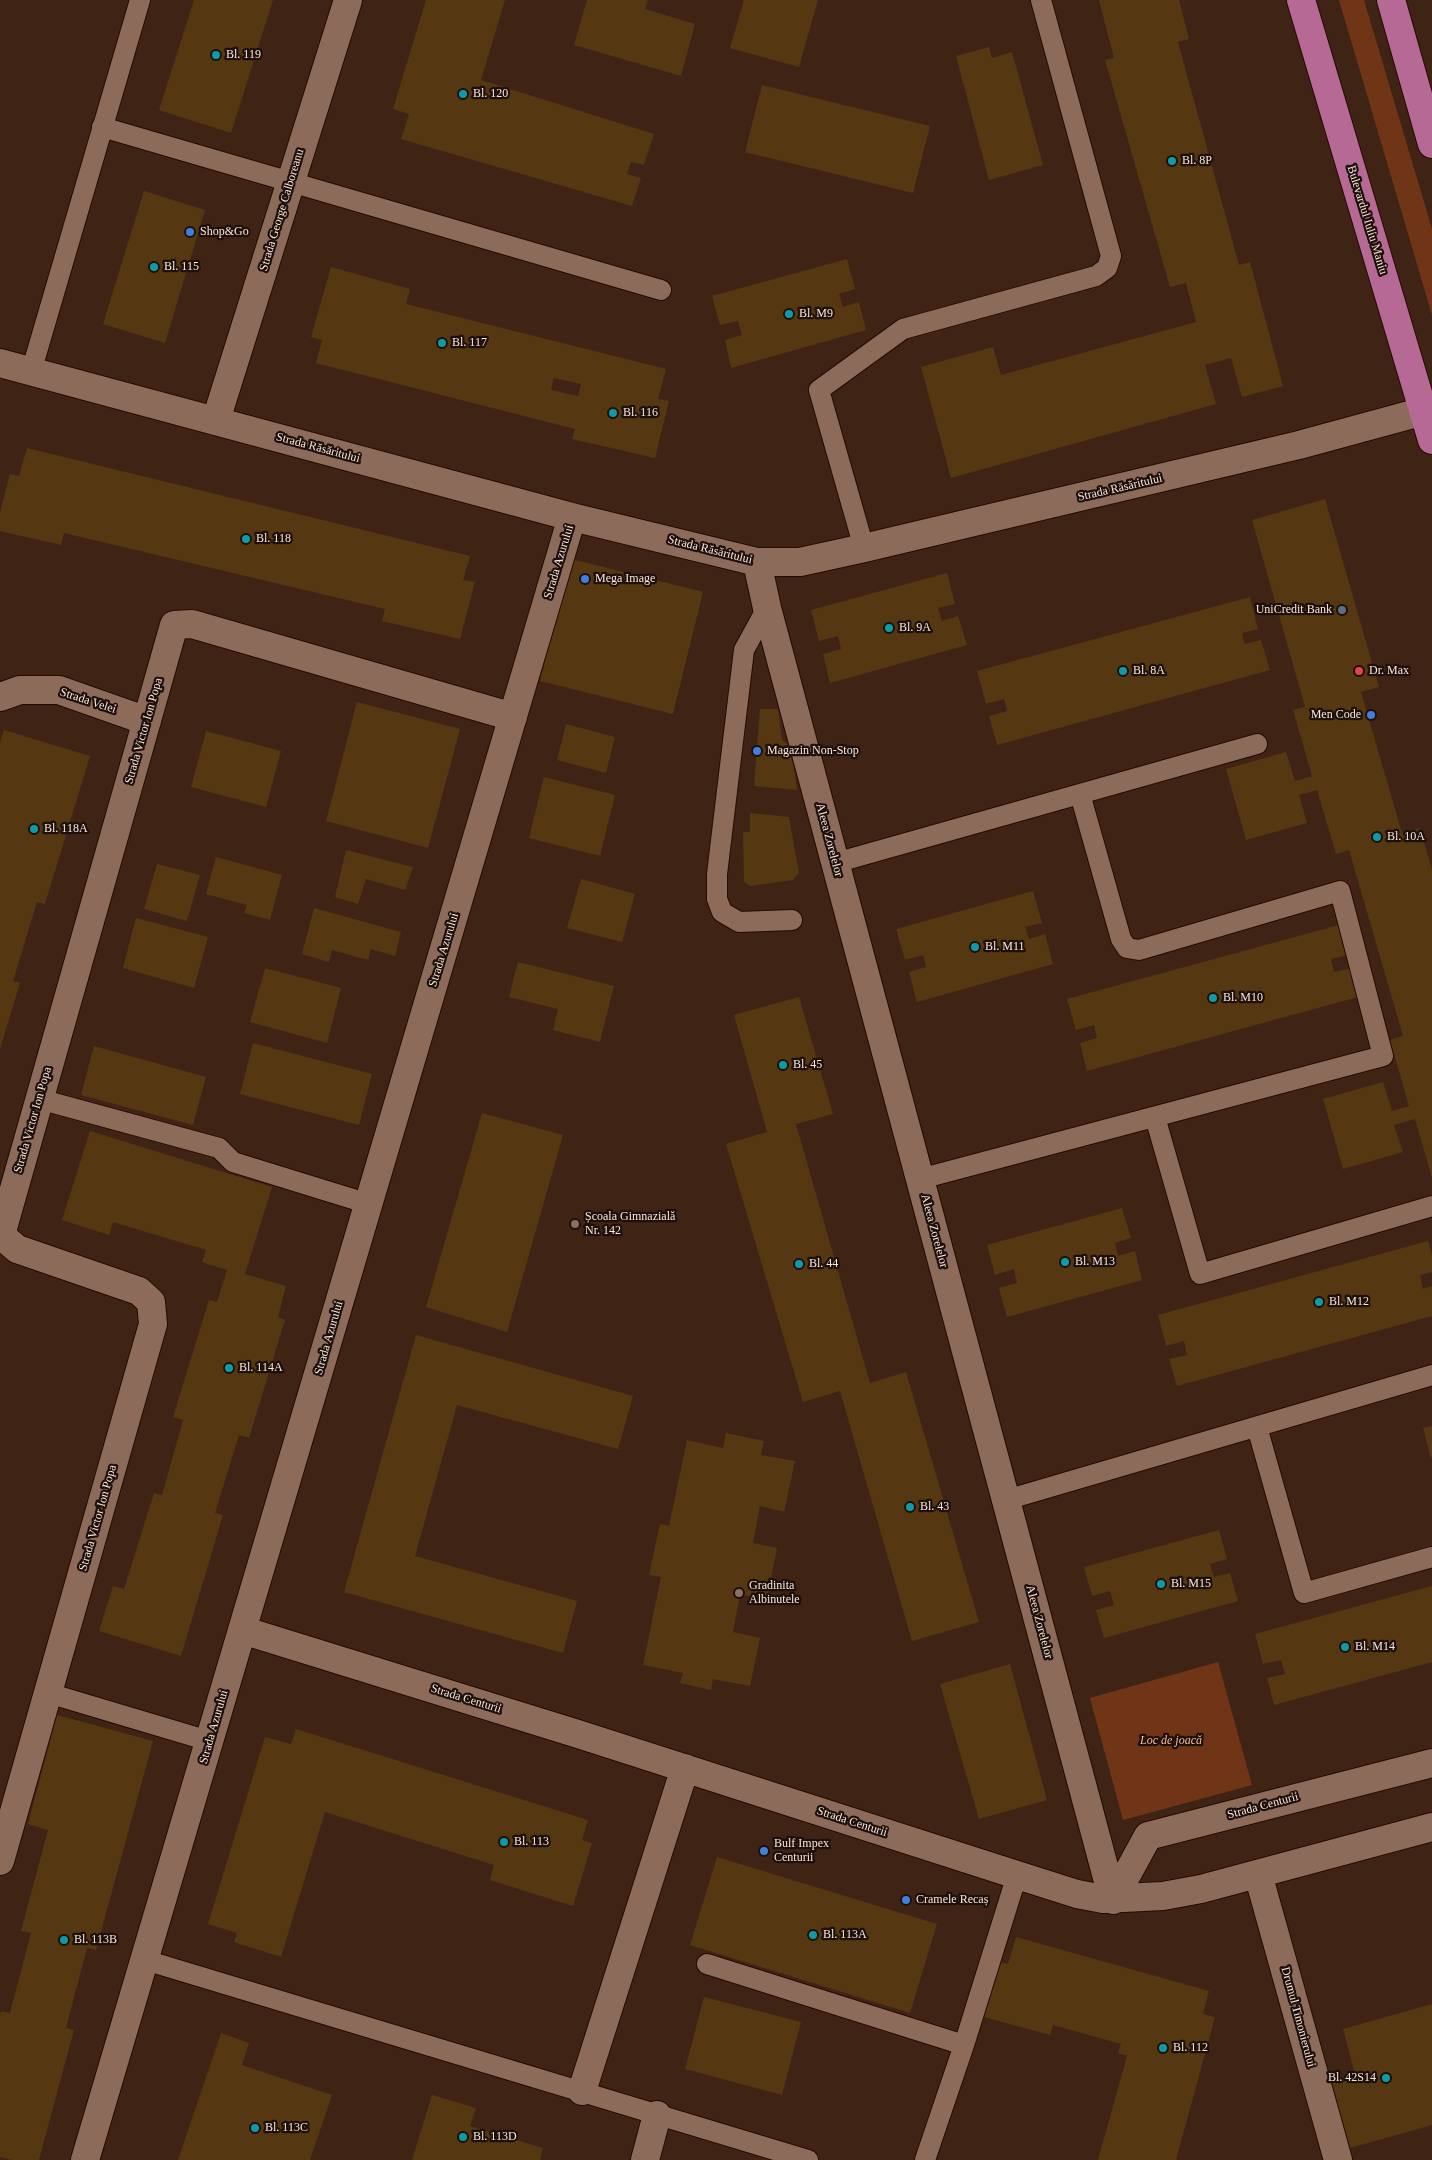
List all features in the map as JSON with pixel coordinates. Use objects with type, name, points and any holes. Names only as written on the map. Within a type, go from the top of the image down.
[{"type":"main road","name":"Bulevardul Iuliu Maniu","points":[[1302,0],[1432,440]]},
{"type":"main road","points":[[1391,0],[1432,144]]},
{"type":"street","name":"Strada George Calboreanu","points":[[216,420],[348,0]]},
{"type":"street","name":"Strada Răsăritului","points":[[0,364],[216,420],[572,517],[757,562],[800,562],[864,548],[1299,446],[1424,411]]},
{"type":"street","name":"Strada Azurului","points":[[85,2160],[572,517]]},
{"type":"street","name":"Aleea Zorelelor","points":[[757,562],[767,608],[1113,1900]]},
{"type":"street","name":"Strada Victor Ion Popa","points":[[0,1861],[154,1324],[152,1302],[139,1291],[17,1249],[1,1235],[3,1215],[39,1099],[174,625],[192,624],[513,717]]},
{"type":"street","name":"Strada Velei","points":[[0,697],[20,690],[59,690],[146,721]]},
{"type":"street","name":"Strada Centurii","points":[[242,1630],[685,1768],[1077,1894],[1113,1900],[1148,1836],[1432,1763]]},
{"type":"street","points":[[582,2091],[685,1768]]},
{"type":"street","points":[[1113,1900],[1163,1896],[1258,1874],[1432,1827]]},
{"type":"street","name":"Drumul Timonierului","points":[[1258,1874],[1338,2160]]},
{"type":"street","points":[[645,2160],[657,2115]]},
{"type":"lane","points":[[31,372],[140,0]]},
{"type":"lane","points":[[864,548],[820,390],[903,329],[1096,276],[1107,268],[1111,256],[1041,0]]},
{"type":"lane","points":[[102,127],[661,290]]},
{"type":"lane","points":[[767,608],[744,650],[717,874],[717,899],[722,912],[740,922],[792,920]]},
{"type":"lane","points":[[835,862],[1257,744]]},
{"type":"lane","points":[[920,1179],[1382,1056],[1340,891],[1139,950],[1127,948],[1121,939],[1080,794]]},
{"type":"lane","points":[[39,1099],[219,1148],[233,1162],[369,1204]]},
{"type":"lane","points":[[1155,1117],[1200,1274],[1432,1206]]},
{"type":"lane","points":[[1006,1500],[1432,1375]]},
{"type":"lane","points":[[1257,1427],[1304,1593],[1432,1557]]},
{"type":"lane","points":[[48,1693],[209,1741]]},
{"type":"lane","points":[[925,2160],[964,2045],[1016,1875]]},
{"type":"lane","points":[[145,1960],[808,2160]]},
{"type":"lane","points":[[707,1964],[964,2045]]},
{"type":"green space","points":[[1339,0],[1364,0],[1432,229],[1432,315]]},
{"type":"green space","name":"Loc de joacă","points":[[1218,1662],[1252,1785],[1123,1820],[1090,1698]]},
{"type":"building","name":"Bl. 119","points":[[194,0],[273,0],[231,133],[159,110]]},
{"type":"building","name":"Bl. 120","points":[[426,0],[505,0],[481,80],[654,134],[644,165],[631,162],[627,174],[641,178],[632,206],[401,139],[409,114],[393,109]]},
{"type":"building","points":[[587,0],[648,0],[645,9],[695,24],[681,76],[574,45]]},
{"type":"building","points":[[744,0],[818,0],[799,67],[730,48]]},
{"type":"building","name":"Bl. 8P","points":[[1099,0],[1179,0],[1189,39],[1178,42],[1239,265],[1250,262],[1283,386],[1242,397],[1231,358],[1205,365],[1216,404],[951,478],[921,367],[993,347],[1001,375],[1196,322],[1186,283],[1170,287],[1105,60],[1114,58]]},
{"type":"building","points":[[989,47],[992,58],[1012,52],[1043,165],[989,180],[956,56]]},
{"type":"building","points":[[762,85],[930,126],[913,193],[745,152]]},
{"type":"building","name":"Bl. 115","points":[[144,191],[205,210],[165,343],[103,324]]},
{"type":"building","name":"Bl. M9","points":[[847,259],[855,289],[839,294],[843,307],[859,302],[866,330],[731,368],[725,340],[742,335],[738,321],[720,325],[712,296]]},
{"type":"building","name":"Bl. 117","points":[[331,267],[410,289],[406,304],[666,369],[658,399],[669,401],[655,458],[572,439],[575,429],[316,363],[322,340],[311,337]],"holes":[[[554,378],[581,384],[578,396],[551,390]]]},
{"type":"building","name":"Bl. 118","points":[[27,448],[470,556],[463,580],[475,582],[460,639],[382,621],[385,609],[64,533],[61,545],[0,531],[0,513],[10,474],[19,476]]},
{"type":"building","name":"Bl. 10A","points":[[1325,499],[1379,687],[1361,692],[1402,833],[1420,828],[1432,870],[1432,1178],[1415,1119],[1394,1125],[1403,1152],[1343,1169],[1323,1099],[1383,1082],[1392,1111],[1409,1106],[1390,1040],[1403,1036],[1349,850],[1336,854],[1317,790],[1299,795],[1307,823],[1246,840],[1226,769],[1286,752],[1295,781],[1312,776],[1293,710],[1305,707],[1252,520]]},
{"type":"building","points":[[571,559],[703,592],[673,714],[540,681]]},
{"type":"building","name":"Bl. 9A","points":[[947,573],[955,604],[938,608],[942,621],[958,616],[967,645],[830,683],[823,654],[841,649],[838,636],[819,641],[811,610]]},
{"type":"building","name":"Bl. 8A","points":[[1250,597],[1258,629],[1242,633],[1243,639],[1245,644],[1261,640],[1270,670],[997,745],[989,716],[1007,711],[1004,699],[986,704],[977,671]]},
{"type":"building","points":[[357,702],[460,729],[428,848],[326,821]]},
{"type":"building","points":[[760,709],[778,709],[782,740],[791,746],[797,790],[754,786]]},
{"type":"building","points":[[566,724],[615,737],[606,773],[557,760]]},
{"type":"building","name":"Bl. 118A","points":[[4,730],[90,756],[45,904],[37,902],[13,981],[20,983],[0,1049],[0,743]]},
{"type":"building","points":[[206,731],[281,751],[266,807],[191,787]]},
{"type":"building","points":[[544,777],[615,795],[600,856],[529,838]]},
{"type":"building","points":[[750,813],[789,817],[799,873],[793,880],[750,886],[744,882],[743,832],[750,832]]},
{"type":"building","points":[[346,850],[413,867],[405,890],[366,879],[358,904],[335,897]]},
{"type":"building","points":[[216,857],[282,875],[270,920],[244,913],[247,905],[206,894]]},
{"type":"building","points":[[157,864],[200,875],[187,921],[144,909]]},
{"type":"building","points":[[581,879],[635,894],[622,942],[567,928]]},
{"type":"building","name":"Bl. M11","points":[[1033,891],[1042,923],[1025,927],[1029,939],[1045,934],[1053,964],[917,1002],[909,972],[926,967],[923,955],[905,960],[896,929]]},
{"type":"building","points":[[314,908],[401,932],[395,956],[371,949],[368,960],[332,950],[329,962],[302,954]]},
{"type":"building","points":[[136,918],[208,937],[194,988],[123,968]]},
{"type":"building","name":"Bl. M10","points":[[1339,925],[1347,955],[1331,959],[1334,972],[1351,968],[1358,997],[1087,1071],[1080,1043],[1097,1038],[1094,1025],[1076,1030],[1067,999]]},
{"type":"building","points":[[518,962],[614,986],[600,1042],[553,1030],[558,1009],[509,997]]},
{"type":"building","points":[[265,968],[341,988],[327,1043],[250,1022]]},
{"type":"building","points":[[799,997],[833,1114],[796,1124],[870,1383],[906,1372],[979,1622],[912,1641],[840,1391],[803,1402],[726,1144],[767,1132],[734,1015]]},
{"type":"building","points":[[253,1043],[372,1074],[359,1125],[240,1094]]},
{"type":"building","points":[[94,1046],[206,1077],[193,1125],[81,1095]]},
{"type":"building","points":[[482,1113],[563,1135],[507,1332],[426,1307]]},
{"type":"building","name":"Bl. 114A","points":[[90,1131],[272,1187],[245,1274],[286,1286],[278,1317],[285,1320],[249,1438],[239,1435],[215,1513],[223,1515],[181,1656],[99,1631],[113,1586],[124,1589],[154,1493],[162,1495],[183,1420],[173,1417],[209,1300],[217,1302],[227,1270],[202,1262],[206,1250],[113,1222],[109,1235],[62,1220]]},
{"type":"building","name":"Bl. M13","points":[[1122,1208],[1131,1238],[1115,1243],[1118,1256],[1135,1251],[1142,1280],[1007,1317],[999,1288],[1017,1283],[1014,1269],[995,1275],[987,1245]]},
{"type":"building","name":"Bl. M12","points":[[1428,1241],[1432,1255],[1432,1272],[1420,1275],[1423,1289],[1432,1286],[1432,1316],[1177,1386],[1169,1359],[1187,1355],[1184,1341],[1166,1346],[1158,1315]]},
{"type":"building","points":[[416,1335],[633,1396],[618,1449],[457,1405],[415,1556],[577,1601],[563,1653],[344,1592]]},
{"type":"building","points":[[1432,1426],[1432,1457],[1431,1458],[1423,1428]]},
{"type":"building","points":[[726,1433],[764,1441],[761,1455],[795,1461],[784,1512],[760,1506],[753,1543],[777,1548],[767,1600],[740,1594],[733,1632],[760,1638],[750,1686],[713,1679],[711,1690],[680,1683],[683,1673],[643,1665],[661,1577],[649,1575],[660,1524],[669,1526],[687,1440],[723,1448]]},
{"type":"building","name":"Bl. M15","points":[[1219,1530],[1227,1559],[1210,1564],[1214,1577],[1230,1573],[1238,1601],[1104,1638],[1096,1610],[1114,1605],[1110,1591],[1092,1596],[1084,1567]]},
{"type":"building","name":"Bl. M14","points":[[1432,1586],[1432,1662],[1274,1705],[1267,1678],[1285,1674],[1281,1660],[1263,1664],[1255,1634]]},
{"type":"building","points":[[1010,1664],[1047,1800],[979,1819],[940,1684]]},
{"type":"building","name":"Bl. 113B","points":[[57,1715],[153,1741],[96,1950],[87,1948],[66,2028],[74,2030],[39,2160],[12,2160],[0,2157],[0,2016],[1,2011],[10,2013],[31,1933],[21,1931],[48,1830],[28,1824]]},
{"type":"building","name":"Bl. 113","points":[[296,1729],[588,1820],[582,1840],[592,1843],[573,1906],[490,1880],[494,1865],[325,1812],[281,1957],[234,1942],[237,1933],[208,1924],[265,1737],[291,1744]]},
{"type":"building","name":"Bl. 113A","points":[[717,1857],[937,1924],[910,2013],[690,1945]]},
{"type":"building","name":"Bl. 112","points":[[1016,1937],[1209,1991],[1203,2014],[1215,2017],[1176,2160],[1098,2160],[1127,2056],[1118,2053],[1121,2044],[1053,2025],[1050,2035],[984,2017],[999,1962],[1008,1964]]},
{"type":"building","points":[[704,1997],[801,2022],[782,2095],[685,2069]]},
{"type":"building","name":"Bl. 42S14","points":[[1432,2004],[1432,2125],[1343,2150],[1324,2083],[1355,2074],[1343,2029]]},
{"type":"building","name":"Bl. 113C","points":[[221,2033],[249,2043],[242,2065],[332,2095],[310,2160],[178,2160]]},
{"type":"building","name":"Bl. 113D","points":[[432,2095],[476,2108],[470,2126],[543,2148],[540,2160],[412,2160]]},
{"type":"place","name":"Bl. 119","points":[[216,55]]},
{"type":"place","name":"Bl. 120","points":[[463,94]]},
{"type":"place","name":"Bl. 8P","points":[[1172,161]]},
{"type":"place","name":"Shop&Go","points":[[190,232]]},
{"type":"place","name":"Bl. 115","points":[[154,267]]},
{"type":"place","name":"Bl. M9","points":[[789,314]]},
{"type":"place","name":"Bl. 117","points":[[442,343]]},
{"type":"place","name":"Bl. 116","points":[[613,413]]},
{"type":"place","name":"Bl. 118","points":[[246,539]]},
{"type":"place","name":"Mega Image","points":[[585,579]]},
{"type":"place","name":"UniCredit Bank","points":[[1342,610]]},
{"type":"place","name":"Bl. 9A","points":[[889,628]]},
{"type":"place","name":"Bl. 8A","points":[[1123,671]]},
{"type":"place","name":"Dr. Max","points":[[1359,671]]},
{"type":"place","name":"Men Code","points":[[1371,715]]},
{"type":"place","name":"Magazin Non-Stop","points":[[757,751]]},
{"type":"place","name":"Bl. 118A","points":[[34,829]]},
{"type":"place","name":"Bl. 10A","points":[[1377,837]]},
{"type":"place","name":"Bl. M11","points":[[975,947]]},
{"type":"place","name":"Bl. M10","points":[[1213,998]]},
{"type":"place","name":"Bl. 45","points":[[783,1065]]},
{"type":"place","name":"Școala Gimnazială Nr. 142","points":[[575,1224]]},
{"type":"place","name":"Bl. M13","points":[[1065,1262]]},
{"type":"place","name":"Bl. 44","points":[[799,1264]]},
{"type":"place","name":"Bl. M12","points":[[1319,1302]]},
{"type":"place","name":"Bl. 114A","points":[[229,1368]]},
{"type":"place","name":"Bl. 43","points":[[910,1507]]},
{"type":"place","name":"Bl. M15","points":[[1161,1584]]},
{"type":"place","name":"Gradinita Albinutele","points":[[739,1593]]},
{"type":"place","name":"Bl. M14","points":[[1345,1647]]},
{"type":"place","name":"Bl. 113","points":[[504,1842]]},
{"type":"place","name":"Bulf Impex Centurii","points":[[764,1851]]},
{"type":"place","name":"Cramele Recaș","points":[[906,1900]]},
{"type":"place","name":"Bl. 113A","points":[[813,1935]]},
{"type":"place","name":"Bl. 113B","points":[[64,1940]]},
{"type":"place","name":"Bl. 112","points":[[1163,2048]]},
{"type":"place","name":"Bl. 42S14","points":[[1386,2078]]},
{"type":"place","name":"Bl. 113C","points":[[255,2128]]},
{"type":"place","name":"Bl. 113D","points":[[463,2137]]}]
